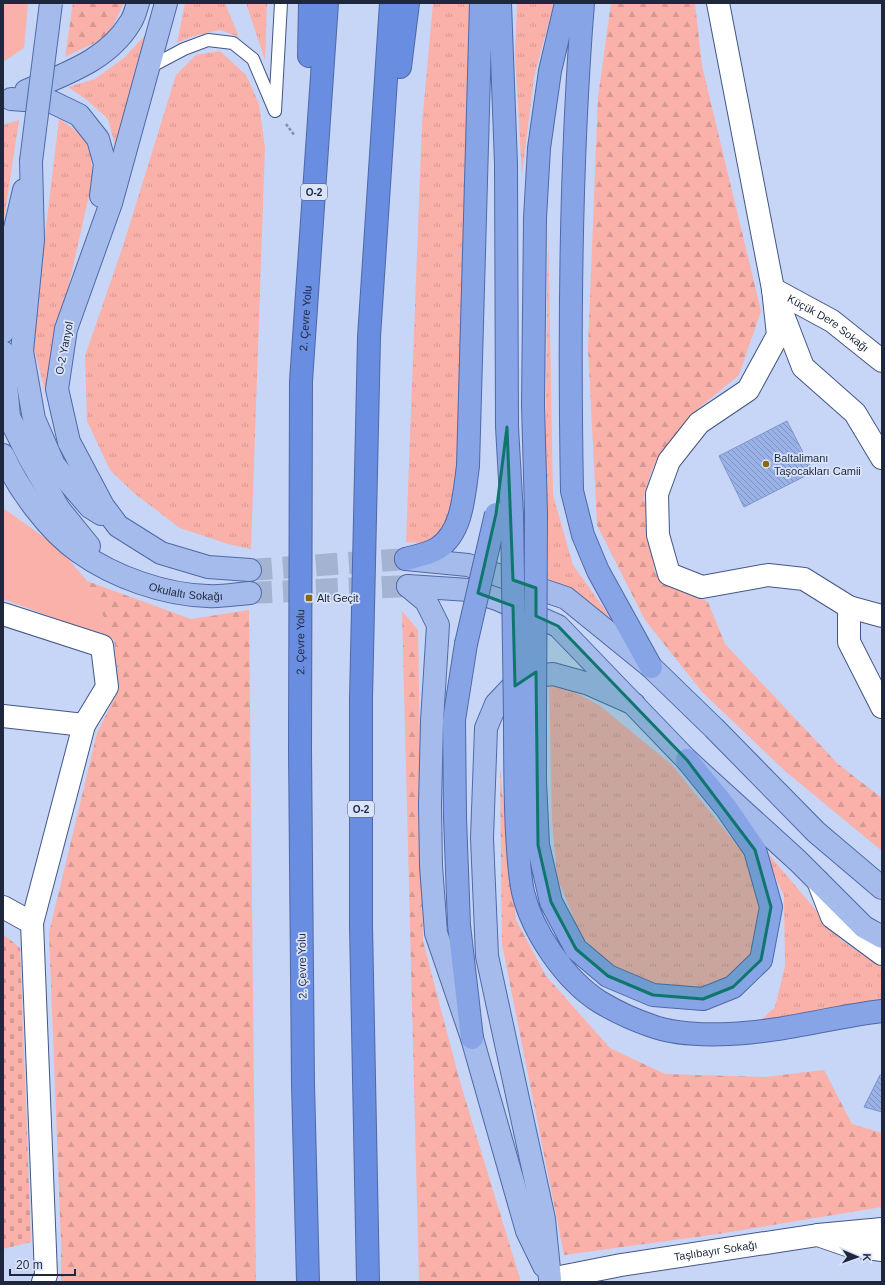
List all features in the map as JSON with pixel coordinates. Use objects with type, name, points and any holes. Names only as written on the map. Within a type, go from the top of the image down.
[{"type":"highway","points":[[301,381],[310,3]]},
{"type":"highway","name":"2. Çevre Yolu","points":[[308,1282],[303,1084],[300,766],[301,381],[327,3]]},
{"type":"highway","name":"O-2","points":[[368,1282],[361,925],[361,698],[369,337],[391,3]]},
{"type":"highway","points":[[369,337],[408,3]]},
{"type":"highway","points":[[406,559],[437,549],[450,539],[460,513],[468,466],[482,3]]},
{"type":"highway","points":[[500,3],[506,164],[507,427],[504,515],[525,718],[535,781],[538,845],[551,902],[576,949],[608,976],[653,995],[703,999],[733,987],[761,960],[771,907],[755,850],[726,808],[687,760]]},
{"type":"highway","points":[[566,3],[550,71],[538,155],[535,218],[533,405],[536,513],[525,718],[516,802],[518,859],[523,892],[534,924],[551,952],[577,984],[599,1001],[653,1027],[706,1034],[730,1034],[785,1028],[854,1014],[882,1011]]},
{"type":"highway","points":[[584,3],[577,86],[572,194],[572,491],[583,535],[598,571],[651,667]]},
{"type":"highway","points":[[472,1038],[459,925],[455,817],[454,720],[466,644],[504,515]]},
{"type":"main road","points":[[3,332],[13,236],[31,161],[51,3]]},
{"type":"main road","points":[[7,102],[80,67],[109,50],[131,23],[138,3]]},
{"type":"main road","name":"O-2 Yanyol","points":[[166,3],[111,203],[66,329],[57,389],[69,442],[102,506],[118,526],[161,553],[208,567],[250,570]]},
{"type":"main road","points":[[7,102],[52,102],[79,115],[98,139],[105,164],[98,239]]},
{"type":"main road","points":[[31,161],[33,240],[22,351],[34,419],[54,465],[90,507],[118,526]]},
{"type":"main road","points":[[3,352],[10,417],[30,459],[59,509],[100,557],[124,578]]},
{"type":"main road","points":[[3,455],[8,467],[34,506],[79,552],[124,578]]},
{"type":"main road","points":[[3,486],[34,506]]},
{"type":"main road","points":[[406,559],[468,565],[566,598],[651,667],[714,728],[816,832],[882,888]]},
{"type":"main road","name":"Okulaltı Sokağı","points":[[124,578],[163,590],[207,596],[250,593]]},
{"type":"main road","points":[[550,1281],[527,1231],[472,1038],[436,933],[431,866],[430,805],[432,721],[438,625],[426,601],[408,586],[469,590],[496,598],[558,626],[687,760],[818,881],[864,927],[882,937]]},
{"type":"main road","points":[[550,1281],[544,1219],[487,956],[482,838],[486,728],[496,704],[512,687],[528,677],[553,674],[589,684],[634,704]]},
{"type":"street","points":[[718,3],[773,289],[778,335],[748,390],[699,423],[669,461],[657,494],[658,535],[669,574],[702,587],[768,575],[804,579],[849,607],[882,616]]},
{"type":"street","points":[[773,289],[803,368],[855,412],[882,458]]},
{"type":"street","name":"Küçük Dere Sokağı","points":[[773,289],[832,322],[882,361]]},
{"type":"street","points":[[849,607],[849,642],[882,707]]},
{"type":"street","points":[[3,614],[102,646],[107,688],[84,725],[32,923],[46,1276],[43,1282]]},
{"type":"street","points":[[3,716],[84,725]]},
{"type":"street","points":[[818,881],[832,916],[882,954]]},
{"type":"street","points":[[3,907],[32,923]]},
{"type":"street","name":"Taşlıbayır Sokağı","points":[[550,1281],[621,1265],[818,1235],[882,1229]]},
{"type":"street","points":[[818,1235],[847,1245],[882,1250]]},
{"type":"lane","points":[[275,111],[281,3]]},
{"type":"lane","points":[[148,68],[184,49],[208,40],[233,43],[253,59],[275,111]]},
{"type":"path","points":[[275,111],[306,150]]},
{"type":"highlighted area","points":[[507,427],[513,580],[536,588],[536,616],[558,626],[687,760],[755,850],[771,907],[761,960],[733,987],[703,999],[653,995],[608,976],[576,949],[551,902],[538,845],[536,672],[515,686],[513,606],[478,593],[496,514]]},
{"type":"green space","points":[[3,3],[28,3],[24,48],[3,62]]},
{"type":"green space","points":[[73,3],[124,3],[107,37],[65,57]]},
{"type":"green space","points":[[185,3],[225,3],[239,37],[220,30],[193,36],[177,43]]},
{"type":"green space","points":[[246,3],[267,3],[265,60]]},
{"type":"green space","points":[[433,3],[471,3],[468,181],[457,463],[447,527],[425,543],[406,542],[422,124]]},
{"type":"green space","points":[[517,3],[554,3],[534,77],[522,175],[515,55]]},
{"type":"green space","points":[[611,3],[695,3],[702,66],[761,311],[739,375],[693,413],[652,469],[644,497],[655,573],[708,602],[725,644],[838,764],[882,798],[882,851],[785,771],[703,693],[645,620],[597,525],[588,347],[598,97]]},
{"type":"green space","points":[[148,32],[116,149],[108,119],[87,100],[68,87],[95,79],[124,58]]},
{"type":"green space","points":[[220,51],[246,75],[259,104],[265,148],[251,549],[228,544],[180,528],[135,494],[110,470],[87,421],[85,356],[123,246],[176,75],[196,55]]},
{"type":"green space","points":[[59,119],[77,131],[86,142],[91,157],[93,178],[45,390],[32,342]]},
{"type":"green space","points":[[19,120],[3,226],[3,125]]},
{"type":"green space","points":[[548,223],[553,495],[573,565],[612,620],[544,576]]},
{"type":"green space","points":[[3,508],[58,547],[87,581],[114,640],[3,599]]},
{"type":"green space","points":[[87,581],[191,619],[249,610],[256,1282],[61,1282],[61,1243],[49,933],[97,733],[119,689],[114,640]]},
{"type":"green space","points":[[402,611],[418,630],[423,941],[460,1082],[521,1282],[419,1282]]},
{"type":"green space","points":[[549,684],[563,686],[599,705],[672,765],[746,856],[762,913],[755,952],[727,978],[696,992],[651,986],[612,966],[581,936],[557,877],[552,820]]},
{"type":"green space","points":[[500,769],[516,920],[546,976],[610,1048],[665,1074],[765,1077],[824,1070],[852,1124],[882,1133],[882,1207],[718,1234],[564,1255],[502,944]]},
{"type":"green space","points":[[761,845],[841,940],[882,967],[882,1004],[755,1026],[775,1007],[785,966],[784,896]]},
{"type":"green space","points":[[3,934],[20,948],[31,1242],[3,1249]]},
{"type":"building","name":"Baltalimanı Taşocakları Camii","points":[[787,421],[813,472],[744,507],[719,456]]},
{"type":"building","points":[[880,1075],[882,1075],[882,1112],[864,1107]]},
{"type":"tunnel","points":[[250,570],[406,559]]},
{"type":"tunnel","points":[[250,593],[408,586]]},
{"type":"place","name":"Baltalimanı Taşocakları Camii","points":[[766,464]]},
{"type":"place","name":"Alt Geçit","points":[[309,598]]}]
